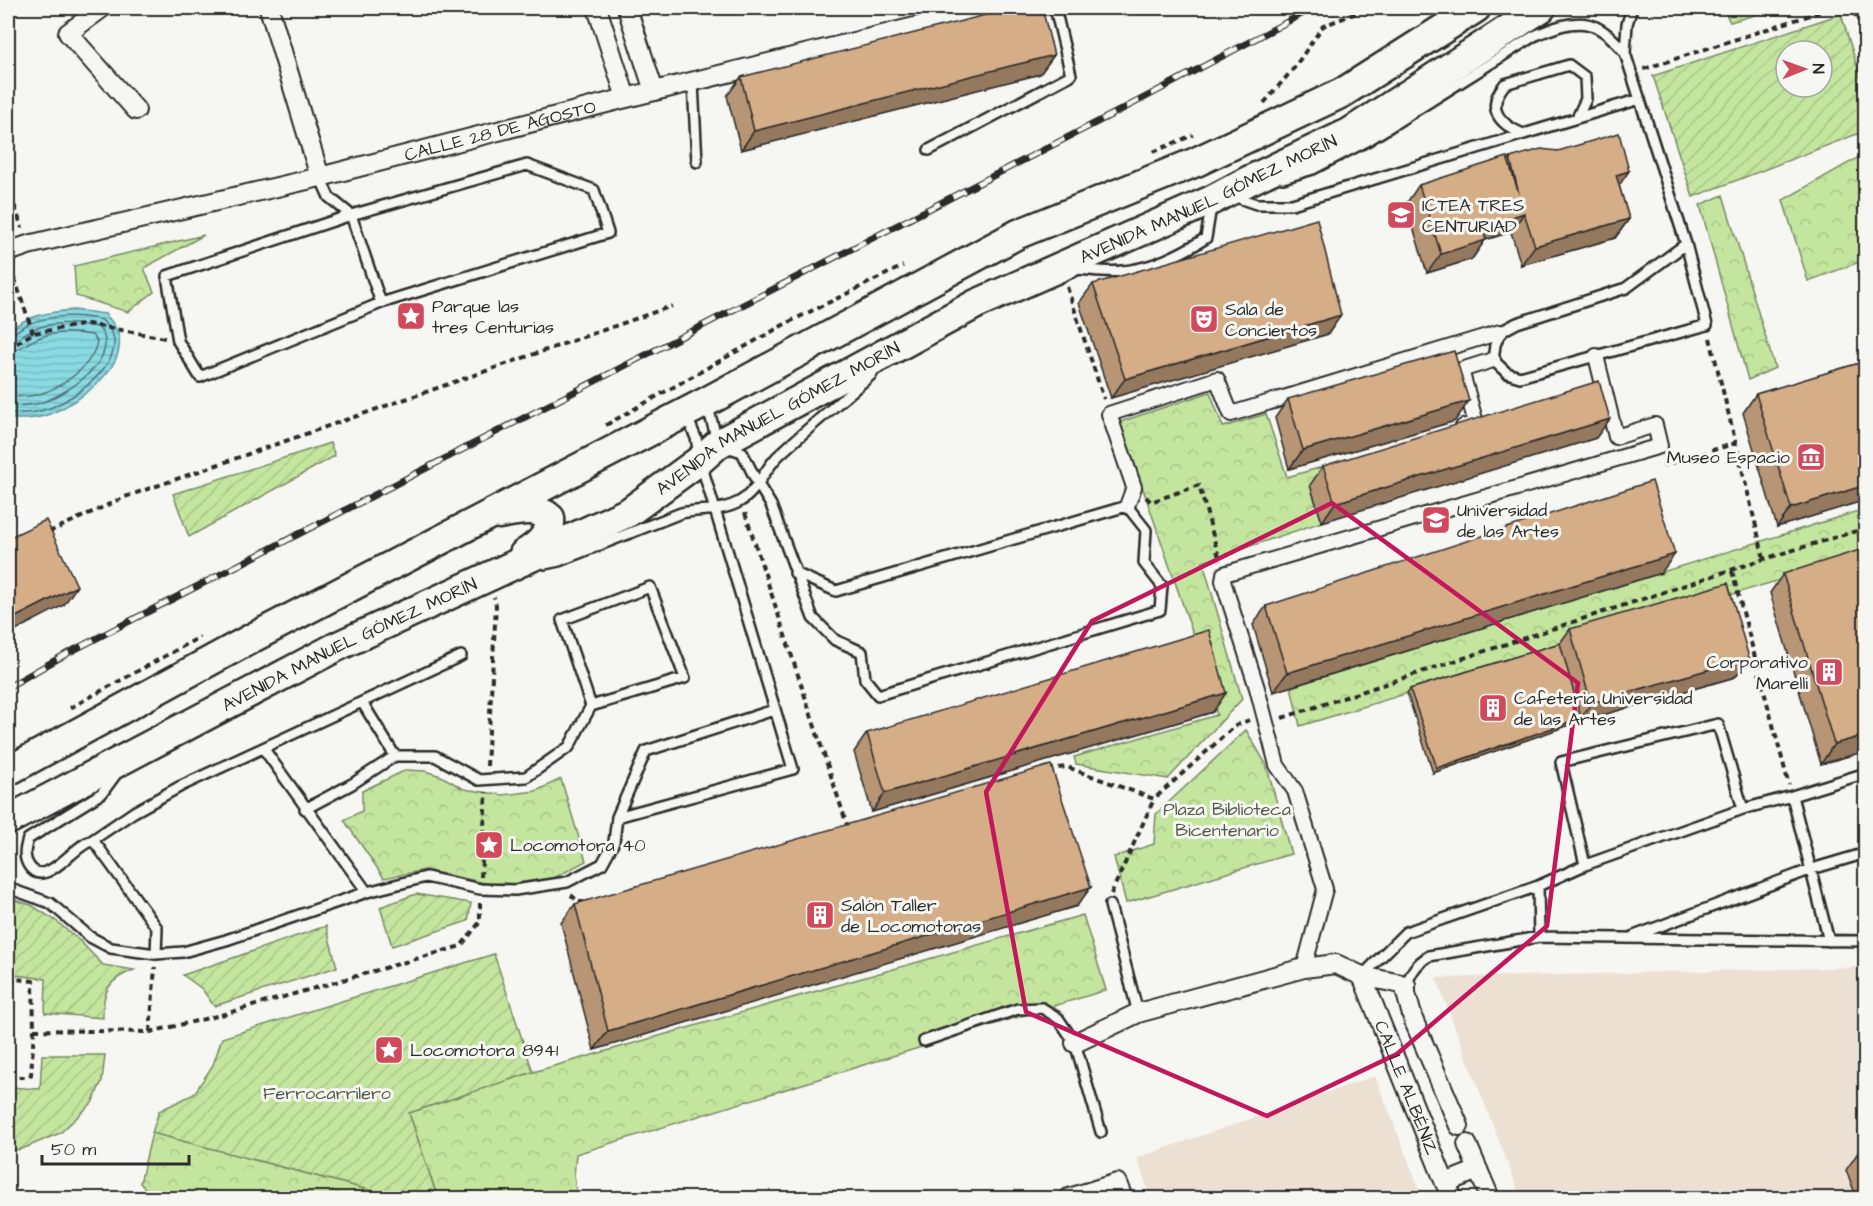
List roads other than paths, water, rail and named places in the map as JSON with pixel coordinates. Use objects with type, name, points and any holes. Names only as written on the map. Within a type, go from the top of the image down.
[{"type":"main road","points":[[8,771],[246,642],[696,407],[1018,234],[1196,162],[1342,93],[1476,8]]},
{"type":"main road","name":"AVENIDA MANUEL GÓMEZ MORÍN","points":[[8,820],[338,646],[629,512],[709,452],[976,304],[1228,192],[1350,133],[1541,8]]},
{"type":"main road","points":[[485,516],[525,510],[538,511],[550,518],[551,525],[548,534],[530,550],[489,576]]},
{"type":"street","points":[[102,8],[68,33],[136,110]]},
{"type":"street","points":[[269,8],[320,177]]},
{"type":"street","points":[[597,8],[626,98]]},
{"type":"street","points":[[627,8],[654,91]]},
{"type":"street","name":"CALLE 28 DE AGOSTO","points":[[8,258],[28,245],[320,177],[626,98],[992,8]]},
{"type":"street","points":[[1127,506],[1134,487],[1109,414],[1217,379],[1231,414],[1500,332]]},
{"type":"street","points":[[1304,968],[1324,889],[1295,791],[1277,765],[1223,581],[1224,574],[1660,446],[1655,425],[1616,437],[1596,356]]},
{"type":"street","points":[[1453,429],[1476,423],[1461,370],[1493,360]]},
{"type":"street","points":[[1075,1043],[1137,1013],[1304,968],[1336,964],[1362,976],[1406,985]]},
{"type":"street","name":"CALLE ALBÉNIZ","points":[[1362,976],[1449,1191]]},
{"type":"street","name":"CALLE ALBÉNIZ","points":[[1406,985],[1409,1006],[1460,1126]]},
{"type":"street","points":[[1391,1046],[1420,1032]]},
{"type":"street","name":"CALLE ALBÉNIZ","points":[[1467,1144],[1490,1198]]},
{"type":"street","points":[[1449,1191],[1478,1170]]},
{"type":"street","points":[[1069,1198],[1120,1191]]},
{"type":"lane","points":[[929,150],[1071,75],[1055,8]]},
{"type":"lane","points":[[1632,8],[1627,24],[1625,53],[1686,244],[1707,325],[1520,377],[1507,373],[1493,360],[1500,332],[1516,323],[1626,288],[1686,244]]},
{"type":"lane","points":[[1228,192],[1313,169],[1367,141],[1490,62],[1554,27],[1576,23],[1596,26],[1612,37],[1625,53]]},
{"type":"lane","points":[[1523,134],[1510,129],[1499,120],[1496,106],[1498,93],[1505,84],[1569,65],[1585,77],[1586,99],[1576,118]]},
{"type":"lane","points":[[693,83],[697,162]]},
{"type":"lane","points":[[1228,192],[1256,204],[1292,204],[1640,99]]},
{"type":"lane","points":[[527,165],[594,190],[608,233],[381,303],[200,377],[178,340],[167,276],[351,214],[527,165]]},
{"type":"lane","points":[[320,177],[329,197],[351,214],[381,303]]},
{"type":"lane","points":[[489,576],[559,561],[681,513],[716,510],[741,501],[758,484],[776,458],[908,342]]},
{"type":"lane","points":[[696,407],[696,438],[709,452],[742,452],[771,505],[795,573],[813,618],[835,640],[862,652],[865,679],[878,695],[1160,610],[1162,586],[1144,563],[1146,530],[1127,506],[836,591],[795,573]]},
{"type":"lane","points":[[617,818],[793,769],[716,510],[709,452],[696,407]]},
{"type":"lane","points":[[305,809],[352,784],[394,756],[435,756],[479,780],[526,777],[569,747],[591,706],[685,678],[650,587],[562,620],[591,706]]},
{"type":"lane","points":[[130,755],[102,793],[28,839],[25,859],[30,869],[39,873],[48,873],[84,843],[91,841],[134,812],[181,786],[461,656]]},
{"type":"lane","points":[[362,702],[394,756]]},
{"type":"lane","points":[[8,888],[50,903],[90,937],[111,948],[156,954],[183,952],[226,940],[367,892],[426,878],[480,889],[515,890],[567,882],[602,864],[614,842],[617,818],[646,751],[774,710]]},
{"type":"lane","points":[[1585,865],[1561,762],[1718,724],[1743,809]]},
{"type":"lane","points":[[263,748],[367,892]]},
{"type":"lane","points":[[1362,976],[1406,932],[1538,886],[1585,865],[1743,809],[1866,774]]},
{"type":"lane","points":[[1792,796],[1829,941]]},
{"type":"lane","points":[[91,841],[96,844],[156,927],[156,954]]},
{"type":"lane","points":[[1627,939],[1812,869],[1866,853]]},
{"type":"lane","points":[[1538,886],[1539,937]]},
{"type":"lane","points":[[1110,905],[1137,1013]]},
{"type":"lane","points":[[1406,985],[1411,972],[1418,963],[1429,956],[1539,937],[1866,941]]},
{"type":"lane","points":[[924,1041],[1018,1009],[1041,1008],[1058,1018],[1075,1043],[1101,1132]]},
{"type":"water","points":[[74,310],[105,314],[112,322],[119,337],[119,350],[114,363],[94,386],[68,405],[40,417],[8,419],[8,331],[23,321],[39,315]]},
{"type":"railway","points":[[8,687],[68,653],[1142,99],[1313,8]]},
{"type":"place","name":"ICTEA TRES CENTURIAD","points":[[1401,215]]},
{"type":"place","name":"Parque las tres Centurias","points":[[411,316]]},
{"type":"place","name":"Sala de Conciertos","points":[[1204,319]]},
{"type":"place","name":"Museo Espacio","points":[[1811,457]]},
{"type":"place","name":"Universidad de las Artes","points":[[1436,520]]},
{"type":"place","name":"Corporativo Marelli","points":[[1829,672]]},
{"type":"place","name":"Cafeteria Universidad de las Artes","points":[[1493,708]]},
{"type":"place","name":"Locomotora 40","points":[[489,845]]},
{"type":"place","name":"Salón Taller de Locomotoras","points":[[820,915]]},
{"type":"place","name":"Locomotora 8941","points":[[389,1050]]},
{"type":"park label","name":"Plaza Biblioteca Bicentenario","points":[[1227,819]]},
{"type":"park label","name":"Ferrocarrilero","points":[[327,1093]]}]
